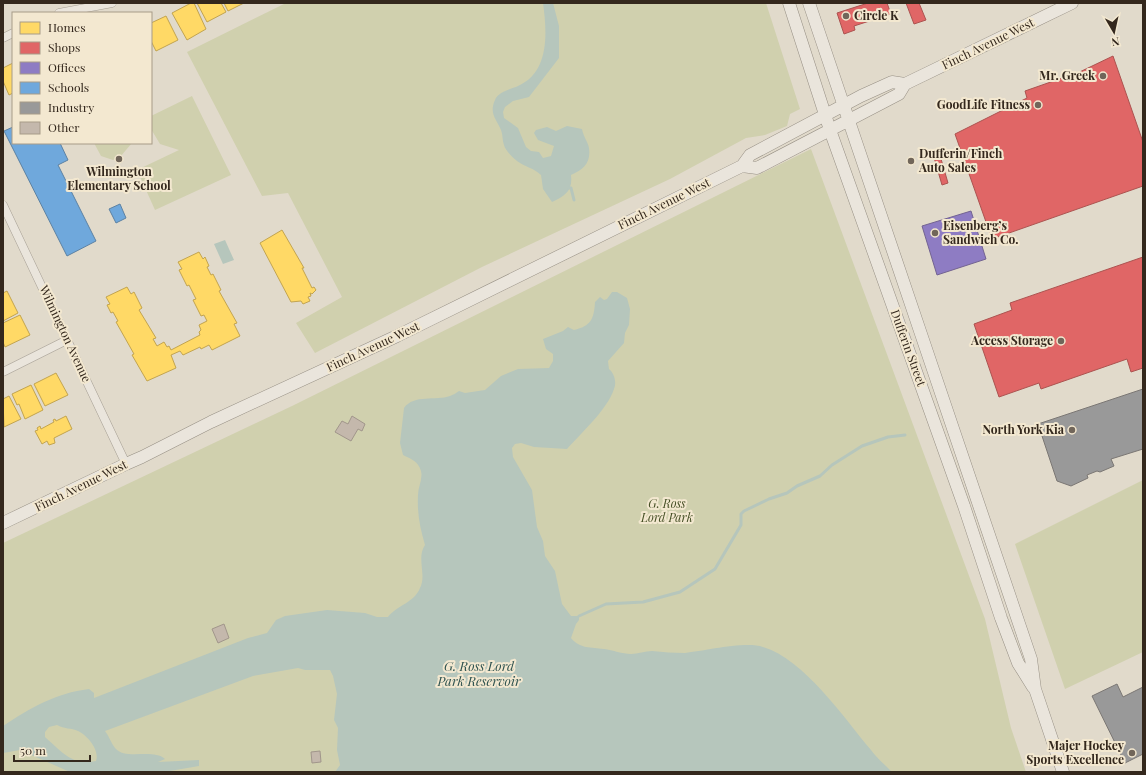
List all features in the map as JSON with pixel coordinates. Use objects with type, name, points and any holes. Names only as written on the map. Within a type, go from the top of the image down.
[{"type":"main road","name":"Dufferin Street","points":[[789,3],[830,130],[964,506],[1015,656],[1035,689]]},
{"type":"main road","name":"Dufferin Street","points":[[809,3],[847,121],[959,442],[1031,660],[1035,689],[1063,772]]},
{"type":"main road","name":"Finch Avenue West","points":[[3,523],[142,457],[205,425],[404,333],[742,166],[750,155],[842,105],[892,82],[905,84],[1072,3]]},
{"type":"main road","name":"Finch Avenue West","points":[[742,166],[757,168],[900,94],[905,84]]},
{"type":"street","points":[[62,12],[80,6],[112,3]]},
{"type":"street","points":[[3,38],[12,34]]},
{"type":"street","name":"Wilmington Avenue","points":[[3,206],[126,464]]},
{"type":"street","points":[[3,372],[67,340]]},
{"type":"green space","points":[[286,3],[766,3],[800,109],[790,114],[787,126],[765,135],[746,138],[670,179],[482,267],[315,353],[296,323],[342,297],[288,193],[262,196],[187,52]]},
{"type":"green space","points":[[192,96],[231,175],[155,210],[137,170],[179,150],[160,144],[152,131],[152,116]]},
{"type":"green space","points":[[95,144],[131,144],[120,157],[113,160],[101,156]]},
{"type":"green space","name":"G. Ross Lord Park","points":[[811,149],[985,619],[1011,728],[1026,772],[3,772],[3,543],[292,406]]},
{"type":"green space","points":[[1143,480],[1143,652],[1065,689],[1015,544]]},
{"type":"water","points":[[543,3],[553,3],[559,26],[559,58],[529,97],[513,101],[505,107],[503,112],[504,118],[518,128],[526,147],[531,151],[539,152],[543,158],[551,156],[554,146],[538,140],[534,133],[536,130],[547,127],[556,131],[567,126],[582,129],[589,148],[588,162],[583,168],[571,175],[571,185],[567,192],[561,198],[552,202],[543,189],[541,175],[517,161],[506,149],[503,143],[502,132],[493,112],[493,105],[497,97],[505,91],[528,80],[536,71],[541,61],[545,38]]},
{"type":"water","points":[[225,240],[234,260],[223,264],[214,244]]},
{"type":"water","name":"G. Ross Lord Park Reservoir","points":[[612,292],[617,292],[627,298],[630,309],[629,325],[625,333],[624,343],[608,361],[609,369],[614,375],[615,383],[611,397],[606,405],[567,449],[534,447],[521,443],[515,444],[512,448],[513,457],[532,490],[537,527],[543,541],[545,556],[555,571],[562,604],[571,616],[579,616],[579,620],[571,638],[574,642],[582,646],[631,654],[652,651],[685,653],[746,645],[763,647],[778,654],[808,676],[836,707],[876,756],[892,772],[335,772],[340,765],[337,750],[338,728],[334,720],[337,694],[333,676],[330,670],[305,670],[298,668],[253,676],[105,731],[115,748],[120,752],[126,754],[153,754],[165,759],[158,762],[199,760],[199,766],[164,772],[70,772],[20,750],[3,753],[3,726],[23,713],[54,698],[89,689],[94,693],[94,698],[248,638],[267,633],[276,620],[285,616],[327,610],[365,613],[377,617],[388,617],[410,601],[417,593],[422,583],[421,555],[425,545],[418,514],[418,492],[421,471],[416,463],[403,455],[400,443],[404,408],[413,401],[419,399],[451,396],[459,391],[465,393],[485,390],[501,376],[518,369],[549,368],[553,361],[553,354],[546,349],[543,339],[563,331],[568,327],[574,330],[588,324],[594,313],[595,302],[600,297],[604,300],[607,299]],"holes":[[[57,725],[78,731],[89,739],[96,752],[96,761],[88,762],[74,760],[62,753],[45,737],[45,732],[49,727]]]},
{"type":"building: Homes","points":[[191,3],[194,3],[206,29],[187,40],[172,13]]},
{"type":"building: Homes","points":[[197,3],[221,3],[226,12],[207,22]]},
{"type":"building: Homes","points":[[224,3],[244,3],[228,11]]},
{"type":"building: Homes","points":[[166,16],[178,40],[156,51],[152,43],[152,23]]},
{"type":"building: Homes","points":[[12,64],[12,94],[9,95],[3,81],[3,68]]},
{"type":"building: Homes","points":[[282,230],[304,268],[302,268],[312,288],[314,287],[316,290],[312,294],[310,293],[311,296],[308,297],[310,301],[303,304],[301,301],[291,302],[260,243]]},
{"type":"building: Homes","points":[[199,252],[203,259],[205,257],[209,266],[207,267],[211,275],[213,274],[221,290],[219,291],[237,323],[234,324],[240,336],[212,350],[209,345],[201,349],[200,347],[183,355],[180,351],[171,355],[176,368],[147,381],[116,322],[118,321],[113,312],[111,313],[107,305],[110,304],[106,297],[127,287],[131,294],[134,292],[142,308],[139,310],[156,338],[153,339],[157,346],[164,342],[171,350],[200,335],[199,332],[201,330],[199,325],[207,321],[204,315],[201,316],[193,300],[196,299],[179,270],[182,269],[178,262]]},
{"type":"building: Homes","points":[[7,291],[18,313],[3,321],[3,293]]},
{"type":"building: Homes","points":[[20,315],[30,335],[5,347],[3,342],[3,323]]},
{"type":"building: Homes","points":[[56,373],[68,395],[45,406],[34,384]]},
{"type":"building: Homes","points":[[31,385],[43,410],[25,419],[19,404],[17,405],[12,394]]},
{"type":"building: Homes","points":[[9,396],[21,419],[4,427],[3,399]]},
{"type":"building: Homes","points":[[66,416],[72,429],[54,438],[55,443],[49,445],[47,441],[42,444],[35,431],[38,430],[37,428],[40,426],[41,429],[54,422],[53,420],[55,419],[56,421]]},
{"type":"building: Shops","points":[[868,3],[887,3],[891,14],[854,26],[855,30],[844,34],[837,13]]},
{"type":"building: Shops","points":[[906,3],[919,3],[926,20],[914,24]]},
{"type":"building: Shops","points":[[1113,56],[1143,142],[1143,186],[992,239],[955,134],[1027,98],[1025,91],[1065,77],[1065,79]]},
{"type":"building: Shops","points":[[939,152],[948,183],[942,185],[933,154]]},
{"type":"building: Shops","name":"Access Storage","points":[[1143,257],[1143,368],[1131,372],[1127,359],[1041,389],[1039,383],[999,397],[974,324],[1012,310],[1010,303]]},
{"type":"building: Offices","points":[[971,211],[986,259],[937,275],[922,226]]},
{"type":"building: Schools","points":[[12,127],[12,144],[60,144],[68,160],[58,165],[96,241],[67,256],[4,131]]},
{"type":"building: Schools","points":[[120,204],[126,218],[116,223],[109,209]]},
{"type":"building: Industry","points":[[1143,389],[1143,449],[1111,459],[1114,466],[1100,472],[1097,471],[1087,475],[1088,478],[1071,486],[1057,481],[1038,424]]},
{"type":"building: Industry","points":[[1117,684],[1123,697],[1143,687],[1143,754],[1125,763],[1092,696]]},
{"type":"building: Other","points":[[352,416],[365,424],[362,431],[358,429],[351,441],[335,432],[342,421],[348,424]]},
{"type":"building: Other","points":[[224,624],[229,638],[218,643],[212,629]]},
{"type":"building: Other","points":[[320,751],[321,762],[312,763],[311,752]]},
{"type":"waterway","points":[[569,188],[571,188],[574,200]]},
{"type":"waterway","points":[[579,616],[606,604],[643,602],[680,592],[715,569],[741,525],[741,514],[744,511],[769,499],[787,493],[797,486],[820,476],[832,465],[862,446],[888,437],[905,435]]},
{"type":"place","name":"Circle K","points":[[846,16]]},
{"type":"place","name":"Mr. Greek","points":[[1103,76]]},
{"type":"place","name":"GoodLife Fitness","points":[[1038,105]]},
{"type":"place","name":"Wilmington Elementary School","points":[[119,159]]},
{"type":"place","name":"Dufferin/Finch Auto Sales","points":[[911,161]]},
{"type":"place","name":"Eisenberg’s Sandwich Co.","points":[[935,233]]},
{"type":"place","name":"Access Storage","points":[[1061,341]]},
{"type":"place","name":"North York Kia","points":[[1072,430]]},
{"type":"place","name":"Majer Hockey Sports Excellence","points":[[1132,753]]}]
